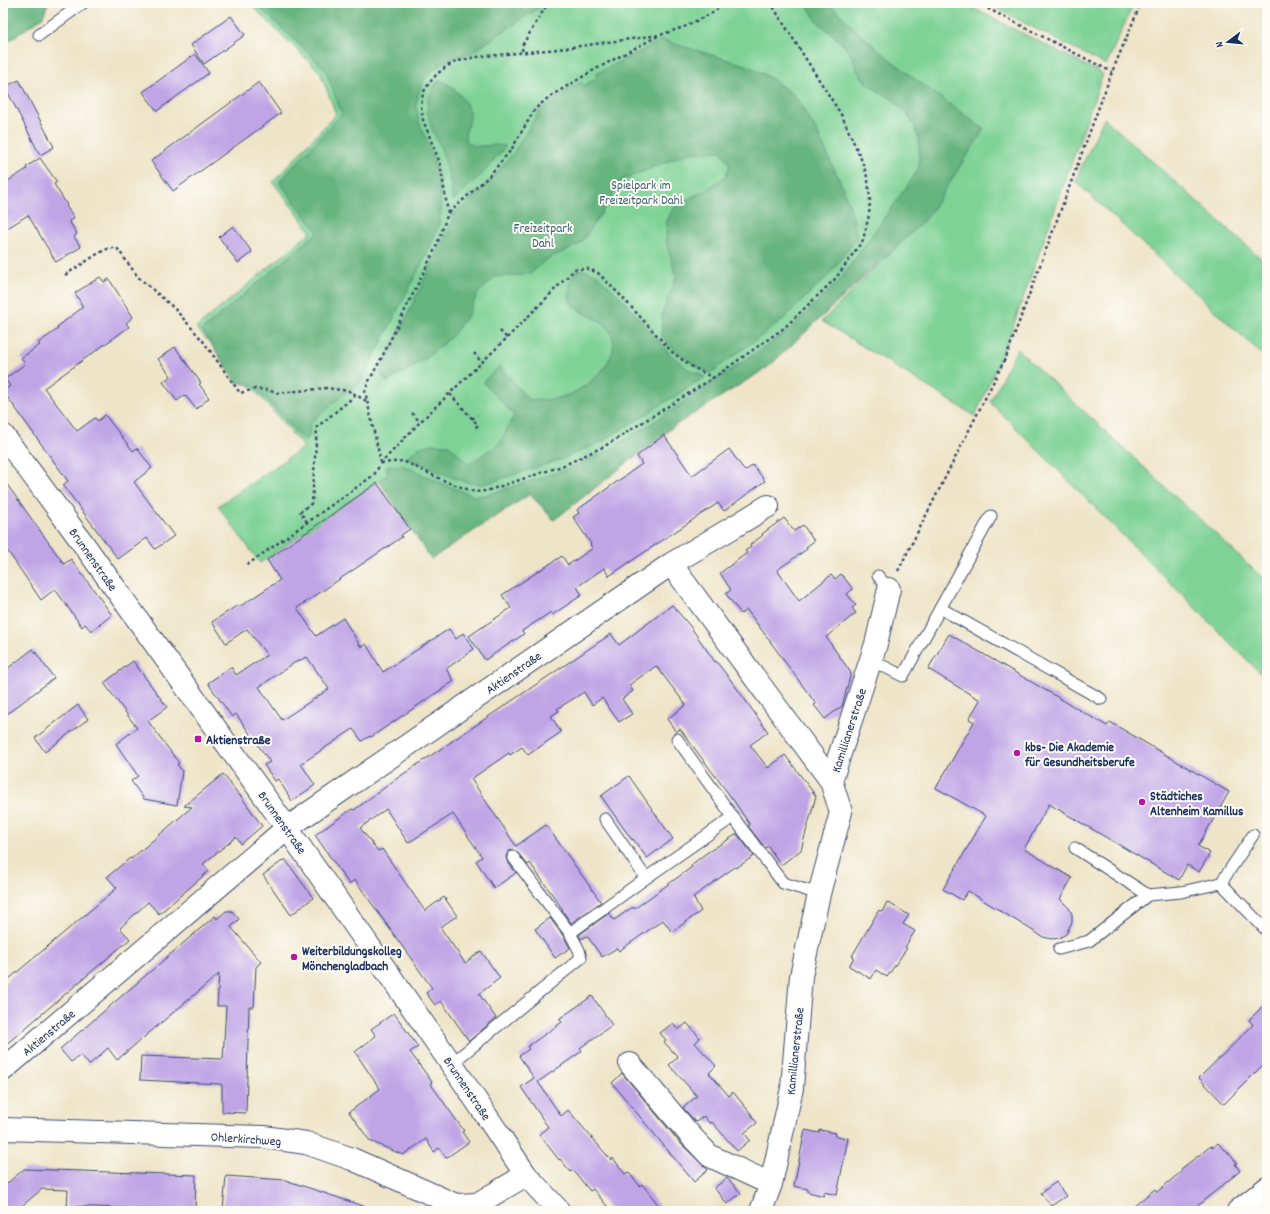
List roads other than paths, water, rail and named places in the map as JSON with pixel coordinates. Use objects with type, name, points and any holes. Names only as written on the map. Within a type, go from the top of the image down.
[{"type":"street","name":"Brunnenstraße","points":[[3,435],[77,535],[287,828],[452,1064],[526,1175],[559,1211]]},
{"type":"street","name":"Aktienstraße","points":[[3,1070],[287,828],[671,564],[768,506]]},
{"type":"street","points":[[671,564],[832,781]]},
{"type":"street","name":"Kamillianerstraße","points":[[761,1211],[771,1184],[792,1088],[801,976],[819,894],[841,812],[832,781],[876,644],[884,583]]},
{"type":"street","points":[[630,1064],[691,1136],[710,1156],[771,1184]]},
{"type":"street","name":"Ohlerkirchweg","points":[[3,1128],[264,1137],[306,1143],[352,1159],[456,1205],[481,1207],[526,1175]]},
{"type":"street","points":[[1238,1211],[1267,1188]]},
{"type":"lane","points":[[39,36],[83,3]]},
{"type":"lane","points":[[871,660],[903,676],[991,516]]},
{"type":"lane","points":[[940,608],[1101,699]]},
{"type":"lane","points":[[677,739],[783,883],[819,894]]},
{"type":"lane","points":[[570,933],[733,817]]},
{"type":"lane","points":[[605,819],[646,878]]},
{"type":"lane","points":[[1059,949],[1089,941],[1148,895],[1181,892],[1221,884],[1253,835]]},
{"type":"lane","points":[[1075,848],[1148,895]]},
{"type":"lane","points":[[452,1064],[581,958],[580,950],[570,933],[513,858]]},
{"type":"lane","points":[[1221,884],[1267,931]]},
{"type":"place","name":"Aktienstraße","points":[[198,739]]},
{"type":"place","name":"kbs- Die Akademie für Gesundheitsberufe","points":[[1017,753]]},
{"type":"place","name":"Städtiches Altenheim Kamillus","points":[[1142,802]]},
{"type":"place","name":"Weiterbildungskolleg Mönchengladbach","points":[[294,957]]},
{"type":"park label","name":"Spielpark im Freizeitpark Dahl","points":[[641,192]]},
{"type":"park label","name":"Freizeitpark Dahl","points":[[543,234]]}]
